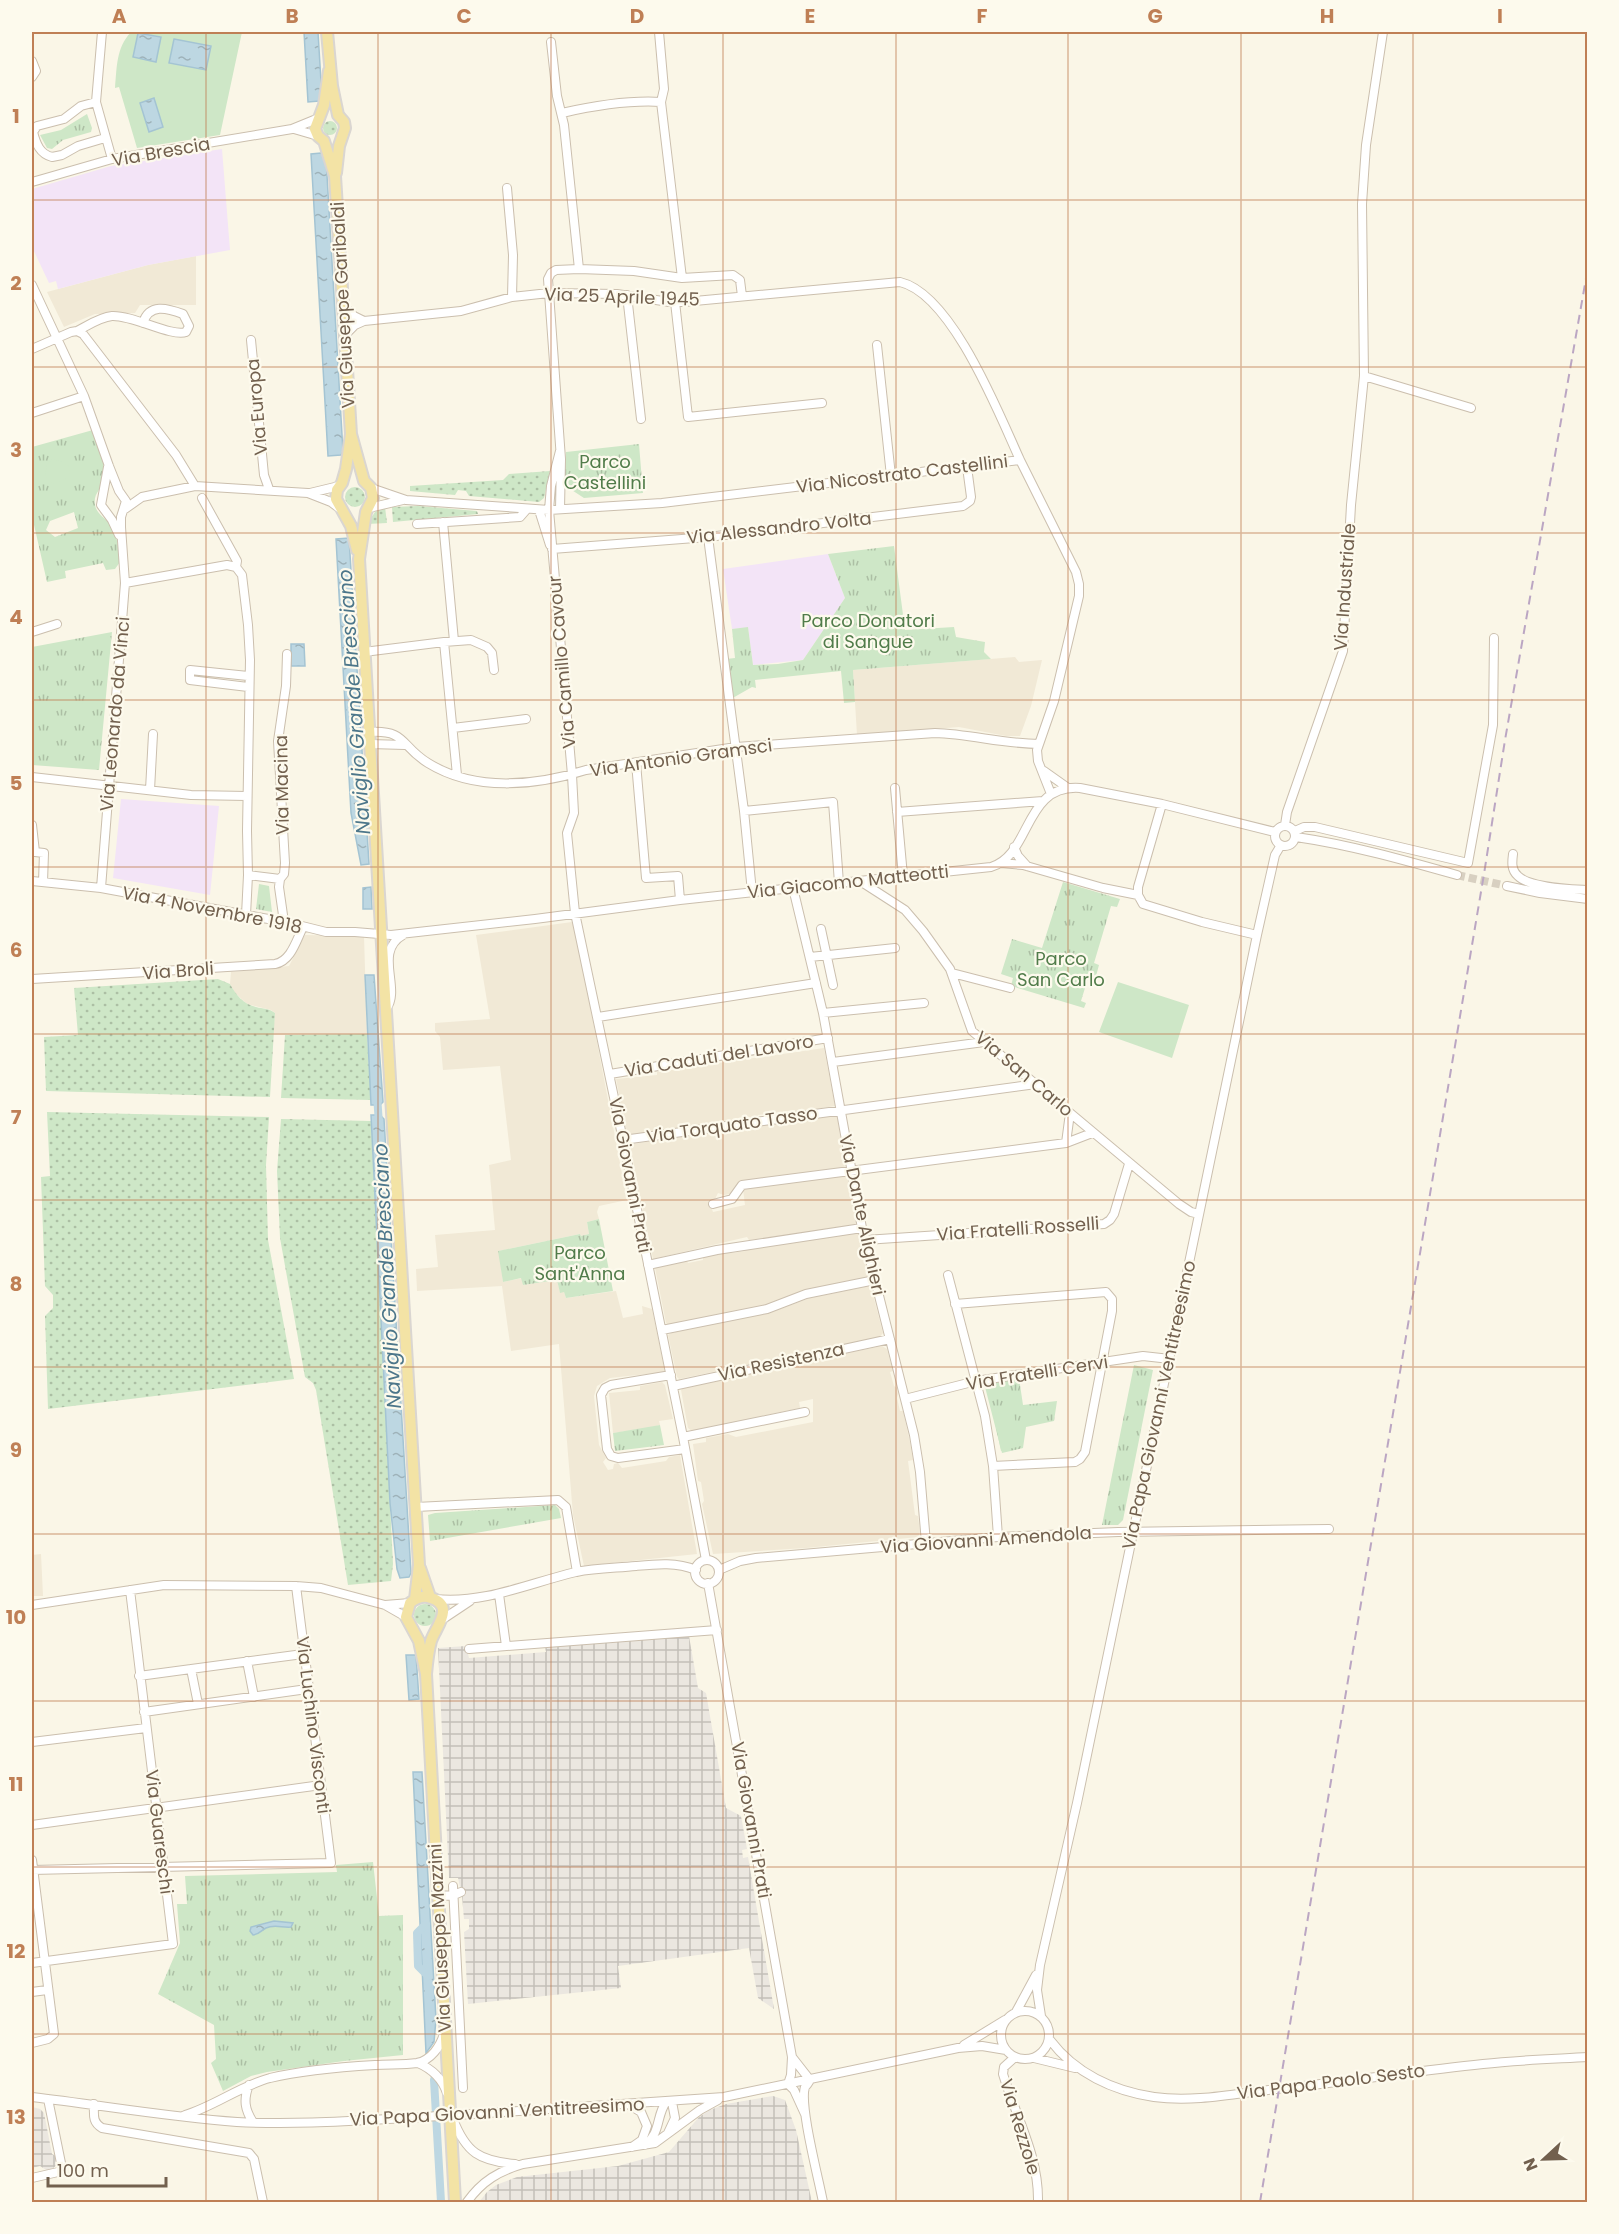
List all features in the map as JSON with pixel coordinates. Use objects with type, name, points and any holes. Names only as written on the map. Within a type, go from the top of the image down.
[{"type":"main road","name":"Via Giuseppe Garibaldi","points":[[327,32],[329,71],[338,115],[344,122],[345,128],[340,139],[335,176],[351,434],[348,460],[336,495],[341,510],[351,526],[359,559],[380,934]]},
{"type":"main road","name":"Via Giuseppe Garibaldi","points":[[329,71],[320,117],[315,129],[335,176]]},
{"type":"main road","points":[[320,117],[328,113],[338,115]]},
{"type":"main road","points":[[321,139],[330,143],[340,139]]},
{"type":"main road","name":"Via Giuseppe Garibaldi","points":[[351,434],[373,498],[368,510],[359,559]]},
{"type":"main road","points":[[340,484],[355,478],[367,484]]},
{"type":"main road","points":[[341,510],[354,516],[368,510]]},
{"type":"main road","points":[[380,934],[393,1110],[419,1565],[412,1601],[406,1617]]},
{"type":"main road","points":[[419,1565],[433,1598],[441,1606],[443,1619]]},
{"type":"main road","points":[[412,1601],[422,1596],[433,1598]]},
{"type":"main road","name":"Via Giuseppe Mazzini","points":[[406,1617],[422,1649],[426,1674],[455,2202]]},
{"type":"main road","name":"Via Giuseppe Mazzini","points":[[426,1674],[429,1649],[443,1619]]},
{"type":"main road","points":[[415,1631],[426,1634],[436,1630]]},
{"type":"street","points":[[102,32],[96,102],[112,159]]},
{"type":"street","points":[[658,32],[664,89],[661,102],[682,278]]},
{"type":"street","name":"Via Industriale","points":[[1285,825],[1287,812],[1343,651],[1351,504],[1364,376],[1362,204],[1366,145],[1383,32]]},
{"type":"street","points":[[551,42],[557,96],[562,113],[579,269]]},
{"type":"street","points":[[32,61],[36,71],[32,77]]},
{"type":"street","points":[[96,102],[81,106],[64,119],[37,126],[33,132],[40,150],[52,157],[105,138]]},
{"type":"street","points":[[562,113],[579,109],[661,102]]},
{"type":"street","name":"Via Brescia","points":[[32,182],[112,159],[292,129],[320,117]]},
{"type":"street","name":"Via Brescia","points":[[292,129],[305,131],[321,139]]},
{"type":"street","points":[[507,188],[513,255],[512,297]]},
{"type":"street","points":[[560,509],[560,451],[548,279],[553,271],[579,269],[634,271],[682,278],[733,275],[740,280],[742,296]]},
{"type":"street","name":"Via 25 Aprile 1945","points":[[346,334],[355,325],[364,321],[461,311],[512,297],[549,293],[627,295],[675,302],[888,282],[906,283],[916,288],[934,304],[964,345],[1020,460]]},
{"type":"street","name":"Via Leonardo da Vinci","points":[[33,290],[84,396],[104,448],[108,466],[126,501],[121,540],[125,583],[101,888]]},
{"type":"street","points":[[627,295],[641,418]]},
{"type":"street","points":[[675,302],[688,417],[822,403]]},
{"type":"street","points":[[344,306],[354,316],[364,321]]},
{"type":"street","points":[[32,349],[112,316],[182,333],[186,332],[189,326],[183,314],[155,308],[146,314],[143,323]]},
{"type":"street","points":[[77,331],[83,334],[176,455],[195,486]]},
{"type":"street","name":"Via Europa","points":[[251,340],[264,475],[269,489]]},
{"type":"street","points":[[877,345],[891,476]]},
{"type":"street","points":[[1364,376],[1471,408]]},
{"type":"street","points":[[32,413],[84,396]]},
{"type":"street","name":"Via Camillo Cavour","points":[[560,451],[551,486],[549,510],[572,775],[574,813],[567,833],[575,913]]},
{"type":"street","name":"Via Nicostrato Castellini","points":[[367,484],[406,500],[549,510],[662,503],[1020,460],[1076,572],[1079,584],[1054,701],[1039,744],[1038,761],[1051,794]]},
{"type":"street","name":"Via Leonardo da Vinci","points":[[108,466],[100,505],[121,540]]},
{"type":"street","name":"Via Alessandro Volta","points":[[552,549],[708,537],[963,506],[970,501],[971,497],[967,467]]},
{"type":"street","name":"Via Europa","points":[[260,489],[264,475]]},
{"type":"street","points":[[308,493],[340,484]]},
{"type":"street","points":[[107,514],[116,515],[132,502],[150,494],[195,486],[308,493],[331,502],[341,510]]},
{"type":"street","points":[[104,494],[111,490],[150,494]]},
{"type":"street","points":[[202,498],[237,561],[237,567],[242,575],[248,625],[246,915]]},
{"type":"street","name":"Via Nicostrato Castellini","points":[[368,510],[406,500]]},
{"type":"street","name":"Via Nicostrato Castellini","points":[[417,524],[520,517],[527,509]]},
{"type":"street","name":"Via Camillo Cavour","points":[[539,510],[552,549]]},
{"type":"street","points":[[443,522],[454,641]]},
{"type":"street","points":[[708,537],[744,811],[752,892]]},
{"type":"street","points":[[125,583],[227,566],[237,567]]},
{"type":"street","points":[[32,632],[57,624]]},
{"type":"street","points":[[1457,874],[1295,834],[1289,826],[1285,825],[1275,832],[1275,840],[1281,845],[1290,846],[1295,834],[1304,827],[1315,827],[1468,863],[1493,725],[1494,638]]},
{"type":"street","points":[[364,652],[471,640],[487,646],[492,653],[494,670]]},
{"type":"street","points":[[444,642],[457,775]]},
{"type":"street","name":"Via Macina","points":[[284,922],[279,887],[280,879],[284,874],[285,862],[279,741],[286,686],[287,654]]},
{"type":"street","points":[[248,676],[190,670],[190,680],[248,687]]},
{"type":"street","points":[[453,728],[526,719]]},
{"type":"street","name":"Via Antonio Gramsci","points":[[370,732],[394,734],[428,763],[457,775],[481,782],[510,784],[736,747],[935,733],[961,734],[1004,743],[1039,744]]},
{"type":"street","points":[[150,790],[153,734]]},
{"type":"street","points":[[370,744],[405,745]]},
{"type":"street","points":[[636,763],[646,878],[678,876],[680,900]]},
{"type":"street","points":[[1042,771],[1068,788]]},
{"type":"street","points":[[32,777],[191,795],[247,796]]},
{"type":"street","points":[[895,788],[903,876]]},
{"type":"street","points":[[1001,863],[1043,801],[1051,794],[1068,788],[1080,788],[1162,804],[1275,832]]},
{"type":"street","points":[[897,812],[1043,801]]},
{"type":"street","points":[[744,811],[833,802],[839,883]]},
{"type":"street","points":[[1162,804],[1138,887],[1138,895],[1143,904],[1202,922],[1257,935]]},
{"type":"street","points":[[32,825],[35,852],[44,853],[43,882]]},
{"type":"street","name":"Via Papa Giovanni Ventitreesimo","points":[[1041,2016],[1037,1990],[1040,1965],[1077,1803],[1257,935],[1275,855],[1281,845]]},
{"type":"street","points":[[1014,846],[1018,856],[1028,867]]},
{"type":"street","points":[[1513,854],[1512,864],[1515,872],[1526,881],[1587,890]]},
{"type":"street","name":"Via Giacomo Matteotti","points":[[380,934],[404,934],[680,900],[990,867],[1001,863],[1028,867],[1103,888],[1138,895]]},
{"type":"street","points":[[248,875],[280,879]]},
{"type":"street","name":"Via San Carlo","points":[[860,880],[905,910],[923,931],[952,973],[972,1031],[1129,1164],[1179,1204],[1199,1214]]},
{"type":"street","name":"Via 4 Novembre 1918","points":[[32,881],[101,888],[326,932],[380,934]]},
{"type":"street","points":[[1507,886],[1587,899]]},
{"type":"street","name":"Via Dante Alighieri","points":[[793,888],[833,1062],[862,1228],[917,1453],[926,1543]]},
{"type":"street","name":"Via Giovanni Prati","points":[[575,913],[662,1330],[706,1560]]},
{"type":"street","name":"Via Broli","points":[[32,979],[283,963],[303,927]]},
{"type":"street","points":[[821,929],[833,985]]},
{"type":"street","points":[[385,1010],[391,1001],[389,953],[394,941],[404,934]]},
{"type":"street","points":[[810,957],[895,948]]},
{"type":"street","points":[[952,973],[1010,988]]},
{"type":"street","points":[[598,1017],[816,982]]},
{"type":"street","points":[[823,1013],[924,1003]]},
{"type":"street","name":"Via Caduti del Lavoro","points":[[610,1074],[828,1038]]},
{"type":"street","points":[[833,1062],[984,1042]]},
{"type":"street","name":"Via Torquato Tasso","points":[[623,1140],[1036,1084]]},
{"type":"street","points":[[1066,1143],[1070,1113]]},
{"type":"street","points":[[713,1204],[732,1198],[742,1185],[1066,1143],[1092,1133]]},
{"type":"street","name":"Via Fratelli Rosselli","points":[[865,1240],[1104,1224],[1114,1214],[1129,1164]]},
{"type":"street","points":[[648,1265],[717,1250],[862,1228]]},
{"type":"street","points":[[948,1275],[985,1416],[993,1466],[998,1537]]},
{"type":"street","points":[[662,1330],[767,1309],[806,1294],[875,1281]]},
{"type":"street","points":[[955,1304],[1106,1292],[1112,1299],[1112,1311],[1085,1452],[1075,1462],[993,1466]]},
{"type":"street","name":"Via Resistenza","points":[[673,1386],[890,1339]]},
{"type":"street","name":"Via Fratelli Cervi","points":[[905,1399],[976,1381],[1143,1356],[1170,1359]]},
{"type":"street","points":[[671,1375],[604,1388],[602,1395],[607,1449],[610,1456],[618,1458],[685,1449]]},
{"type":"street","points":[[683,1437],[806,1412]]},
{"type":"street","points":[[416,1507],[558,1500],[566,1507],[577,1572]]},
{"type":"street","name":"Via Giovanni Amendola","points":[[719,1570],[740,1561],[756,1558],[998,1537],[1329,1529]]},
{"type":"street","points":[[706,1560],[714,1562],[719,1570],[716,1579],[708,1583],[698,1580],[696,1570],[699,1563],[706,1560]]},
{"type":"street","points":[[433,1598],[474,1599],[577,1572],[666,1564],[696,1570]]},
{"type":"street","name":"Via Giovanni Prati","points":[[708,1583],[792,2057],[788,2084]]},
{"type":"street","points":[[32,1605],[164,1585],[296,1587],[321,1588],[385,1605],[406,1617]]},
{"type":"street","name":"Via Luchino Visconti","points":[[164,1866],[331,1863],[307,1689],[296,1587]]},
{"type":"street","name":"Via Guareschi","points":[[32,1963],[173,1944],[130,1590]]},
{"type":"street","points":[[499,1594],[506,1647]]},
{"type":"street","points":[[443,1619],[474,1599]]},
{"type":"street","points":[[385,1605],[412,1601]]},
{"type":"street","points":[[469,1649],[717,1630]]},
{"type":"street","points":[[139,1676],[303,1654]]},
{"type":"street","points":[[248,1661],[254,1697]]},
{"type":"street","points":[[191,1669],[198,1704]]},
{"type":"street","points":[[144,1712],[307,1689]]},
{"type":"street","points":[[32,1742],[146,1728]]},
{"type":"street","points":[[32,1825],[321,1785]]},
{"type":"street","points":[[32,1860],[54,2034],[48,2039],[32,2043]]},
{"type":"street","points":[[32,1870],[164,1866]]},
{"type":"street","points":[[438,1896],[456,1891],[455,1937],[462,2088]]},
{"type":"street","points":[[440,1938],[455,1937]]},
{"type":"street","name":"Via Papa Giovanni Ventitreesimo","points":[[1016,2012],[1040,1965]]},
{"type":"street","points":[[32,1992],[47,1990]]},
{"type":"street","points":[[1029,2010],[1041,2016],[1049,2026],[1050,2040],[1044,2051],[1028,2060],[1015,2057],[1006,2050],[1001,2038],[1006,2020],[1016,2012],[1029,2010]]},
{"type":"street","name":"Via Papa Giovanni Ventitreesimo","points":[[958,2048],[988,2033],[1006,2020]]},
{"type":"street","points":[[181,2117],[213,2105],[249,2085],[272,2078],[315,2071],[418,2063],[433,2054],[439,2047],[445,2030]]},
{"type":"street","name":"Via Papa Paolo Sesto","points":[[1050,2040],[1079,2070]]},
{"type":"street","name":"Via Papa Giovanni Ventitreesimo","points":[[32,2097],[181,2117],[253,2122],[407,2118],[724,2097],[958,2048],[982,2046],[1006,2050]]},
{"type":"street","name":"Via Giovanni Prati","points":[[792,2057],[810,2080]]},
{"type":"street","name":"Via Rezzole","points":[[1015,2057],[1004,2067],[1003,2074],[1033,2156],[1038,2202]]},
{"type":"street","name":"Via Papa Paolo Sesto","points":[[1034,2058],[1079,2070],[1133,2093],[1180,2099],[1495,2063],[1587,2057]]},
{"type":"street","points":[[418,2063],[434,2072],[446,2087],[449,2097]]},
{"type":"street","points":[[810,2080],[804,2095],[805,2115],[823,2202]]},
{"type":"street","points":[[788,2084],[794,2090],[805,2115]]},
{"type":"street","points":[[249,2085],[245,2102],[247,2112],[253,2122]]},
{"type":"street","points":[[449,2109],[462,2137],[477,2155],[492,2162],[523,2164],[630,2149],[655,2143],[700,2110],[724,2097]]},
{"type":"street","points":[[32,2178],[58,2172],[62,2168],[48,2099]]},
{"type":"street","points":[[642,2146],[655,2135],[661,2111],[669,2102],[675,2110],[675,2118],[665,2136]]},
{"type":"street","points":[[94,2104],[96,2125],[102,2128],[249,2153],[254,2159],[263,2202]]},
{"type":"street","points":[[627,2104],[640,2112],[647,2126],[642,2140],[630,2149]]},
{"type":"street","points":[[467,2202],[490,2178],[523,2164]]},
{"type":"shaded area","points":[[222,149],[230,250],[148,265],[58,289],[56,281],[49,283],[32,247],[32,189],[111,166]]},
{"type":"shaded area","points":[[196,256],[196,305],[140,305],[135,313],[95,314],[64,327],[47,292],[148,265]]},
{"type":"shaded area","points":[[828,554],[845,598],[803,660],[753,665],[748,628],[732,629],[723,569]]},
{"type":"shaded area","points":[[1015,657],[1019,662],[1042,660],[1031,706],[1020,736],[1006,736],[959,727],[857,735],[853,670]]},
{"type":"shaded area","points":[[121,799],[219,806],[210,895],[113,878]]},
{"type":"shaded area","points":[[572,922],[575,926],[627,1200],[599,1206],[597,1212],[599,1219],[587,1222],[589,1234],[499,1251],[503,1282],[522,1278],[523,1285],[557,1280],[560,1292],[564,1292],[566,1298],[616,1291],[623,1318],[643,1314],[642,1306],[652,1309],[665,1372],[610,1378],[597,1386],[594,1396],[599,1445],[606,1458],[603,1462],[608,1470],[613,1469],[614,1464],[618,1463],[622,1468],[666,1461],[669,1457],[680,1455],[697,1554],[584,1566],[573,1515],[559,1344],[511,1351],[502,1286],[417,1291],[416,1269],[438,1267],[435,1235],[495,1230],[489,1165],[511,1160],[500,1066],[443,1070],[440,1037],[435,1031],[435,1023],[490,1019],[476,935]]},
{"type":"shaded area","points":[[305,935],[364,936],[367,1034],[273,1035],[275,1013],[247,1004],[235,993],[230,984],[231,972],[289,966]]},
{"type":"shaded area","points":[[824,1048],[835,1106],[627,1135],[616,1079],[657,1075],[657,1072]]},
{"type":"shaded area","points":[[837,1115],[845,1168],[740,1183],[730,1194],[718,1193],[715,1199],[709,1201],[713,1212],[745,1205],[743,1189],[847,1175],[857,1226],[749,1240],[747,1237],[653,1259],[630,1146],[632,1144]]},
{"type":"shaded area","points":[[859,1233],[869,1276],[866,1278],[805,1290],[771,1304],[669,1325],[666,1323],[655,1268],[703,1260],[703,1257],[731,1251],[732,1253]]},
{"type":"shaded area","points":[[869,1286],[883,1333],[879,1338],[679,1379],[677,1377],[668,1335],[671,1333],[772,1312],[810,1298]]},
{"type":"shaded area","points":[[882,1346],[887,1349],[893,1371],[890,1372],[894,1386],[897,1388],[900,1411],[903,1411],[910,1442],[913,1460],[908,1461],[915,1515],[918,1516],[920,1532],[918,1537],[713,1554],[702,1504],[704,1501],[701,1482],[698,1481],[693,1444],[706,1442],[706,1438],[728,1434],[736,1437],[813,1422],[813,1399],[799,1402],[800,1408],[692,1431],[688,1428],[681,1390],[684,1387]]},
{"type":"shaded area","points":[[662,1382],[665,1385],[673,1419],[659,1421],[660,1425],[648,1428],[613,1433],[609,1393],[640,1390],[640,1386]]},
{"type":"shaded area","points":[[41,1554],[43,1596],[32,1596],[32,1555]]},
{"type":"shaded area","points":[[689,1636],[698,1688],[706,1693],[726,1808],[741,1816],[747,1849],[742,1850],[743,1858],[748,1857],[774,2009],[758,1998],[749,1948],[618,1966],[621,1988],[468,2004],[464,1932],[469,1929],[469,1919],[464,1919],[458,1878],[449,1878],[438,1648],[466,1646],[469,1658],[546,1652],[545,1647]]},
{"type":"shaded area","points":[[773,2096],[785,2100],[796,2130],[812,2202],[479,2202],[496,2185],[517,2177],[618,2166],[669,2152],[699,2117],[710,2110],[726,2104]]},
{"type":"shaded area","points":[[32,2107],[44,2113],[52,2154],[56,2156],[56,2166],[48,2171],[40,2166],[32,2168]]},
{"type":"green space","points":[[131,32],[242,32],[220,135],[137,148],[119,87],[115,88],[120,51]]},
{"type":"green space","points":[[87,114],[92,128],[91,132],[63,140],[52,149],[47,148],[40,135],[61,130]]},
{"type":"green space","points":[[330,121],[335,123],[337,128],[335,133],[330,135],[325,133],[323,128],[325,123]]},
{"type":"green space","points":[[93,430],[105,473],[95,497],[95,505],[116,534],[120,562],[115,569],[106,570],[103,563],[65,571],[66,578],[47,582],[32,516],[32,447]],"holes":[[[74,512],[78,528],[55,537],[46,530],[50,521]]]},
{"type":"green space","name":"Parco Castellini","points":[[639,444],[643,493],[584,498],[564,485],[566,452]]},
{"type":"green space","points":[[51,460],[70,467],[69,477],[56,484],[49,481],[45,475],[47,465]]},
{"type":"green space","points":[[550,471],[544,498],[539,502],[469,496],[466,491],[458,490],[455,495],[410,491],[410,486],[503,480],[509,474]]},
{"type":"green space","points":[[355,487],[362,490],[365,497],[362,504],[355,507],[348,504],[345,497],[348,490]]},
{"type":"green space","points":[[418,506],[477,511],[478,514],[393,522],[392,507]]},
{"type":"green space","points":[[385,507],[387,523],[367,524],[375,512]]},
{"type":"green space","name":"Parco Donatori di Sangue","points":[[894,546],[905,630],[954,627],[956,637],[985,642],[984,652],[991,659],[853,670],[855,702],[844,703],[841,671],[755,680],[756,688],[752,687],[731,699],[726,659],[735,658],[732,629],[748,627],[753,665],[803,660],[845,598],[828,554]]},
{"type":"green space","points":[[112,632],[99,770],[32,765],[32,647]]},
{"type":"green space","name":"Parco San Carlo","points":[[1063,882],[1120,899],[1117,907],[1111,906],[1094,963],[1099,965],[1096,976],[1089,975],[1081,1001],[1086,1003],[1084,1008],[1011,986],[1013,978],[1001,974],[1012,939],[1042,948]]},
{"type":"green space","points":[[259,884],[269,886],[272,912],[256,909]]},
{"type":"green space","points":[[218,979],[230,984],[247,1004],[275,1013],[270,1097],[46,1091],[44,1037],[78,1035],[74,988]]},
{"type":"green space","points":[[1118,982],[1189,1005],[1172,1058],[1099,1032]]},
{"type":"green space","points":[[367,1034],[371,1100],[281,1098],[285,1035]]},
{"type":"green space","points":[[47,1112],[269,1117],[266,1165],[268,1240],[294,1379],[48,1409],[45,1316],[53,1308],[53,1295],[45,1286],[41,1177],[50,1176]]},
{"type":"green space","points":[[281,1119],[371,1121],[393,1564],[391,1581],[348,1585],[316,1390],[313,1383],[305,1377],[280,1238],[277,1171]]},
{"type":"green space","name":"Parco Sant'Anna","points":[[599,1219],[613,1291],[566,1298],[564,1292],[560,1293],[557,1280],[523,1285],[521,1278],[503,1282],[498,1251],[589,1234],[587,1222]]},
{"type":"green space","points":[[1134,1365],[1153,1370],[1123,1520],[1118,1525],[1102,1525]]},
{"type":"green space","points":[[1019,1378],[1023,1405],[1057,1401],[1054,1421],[1026,1427],[1023,1448],[1002,1453],[984,1383]]},
{"type":"green space","points":[[1013,1410],[1021,1446],[1001,1451],[993,1413]]},
{"type":"green space","points":[[660,1425],[664,1445],[615,1451],[613,1433]]},
{"type":"green space","points":[[555,1505],[559,1509],[561,1518],[430,1541],[428,1515]]},
{"type":"green space","points":[[425,1604],[435,1611],[436,1615],[429,1625],[425,1626],[415,1619],[414,1615],[421,1605]]},
{"type":"green space","points":[[373,1862],[379,1916],[403,1915],[403,2055],[267,2072],[251,2076],[223,2091],[211,2063],[216,2059],[214,2025],[158,1994],[180,1943],[177,1904],[187,1904],[185,1876],[337,1872],[336,1865]]},
{"type":"water","points":[[304,32],[318,32],[322,98],[319,101],[308,102]]},
{"type":"water","points":[[138,33],[161,37],[156,62],[133,57]]},
{"type":"water","points":[[174,39],[211,46],[206,70],[169,63]]},
{"type":"water","points":[[154,98],[163,127],[149,132],[140,103]]},
{"type":"water","points":[[321,153],[326,158],[343,452],[341,455],[328,456],[311,154]]},
{"type":"water","points":[[349,538],[369,864],[361,865],[351,813],[336,539]]},
{"type":"water","points":[[291,644],[304,644],[305,666],[291,666]]},
{"type":"water","points":[[371,887],[372,909],[363,909],[363,888]]},
{"type":"water","points":[[365,975],[374,975],[383,1102],[380,1105],[371,1105]]},
{"type":"water","points":[[371,1115],[380,1115],[384,1119],[411,1573],[409,1577],[400,1578],[390,1503]]},
{"type":"water","points":[[406,1655],[416,1655],[419,1699],[409,1700]]},
{"type":"water","points":[[413,1772],[422,1772],[436,2019],[434,2042],[426,2053]]},
{"type":"water","points":[[274,1921],[293,1923],[291,1927],[269,1927],[253,1935],[250,1931],[251,1927]]},
{"type":"waterway","name":"Naviglio Grande Bresciano","points":[[377,1095],[379,1124]]},
{"type":"waterway","points":[[426,1924],[417,1933],[418,1966],[428,1976]]},
{"type":"waterway","name":"Naviglio Grande Bresciano","points":[[434,2080],[441,2202]]},
{"type":"tunnel","points":[[1457,875],[1507,886]]},
{"type":"railway","points":[[1260,2202],[1505,740],[1588,267]]}]
